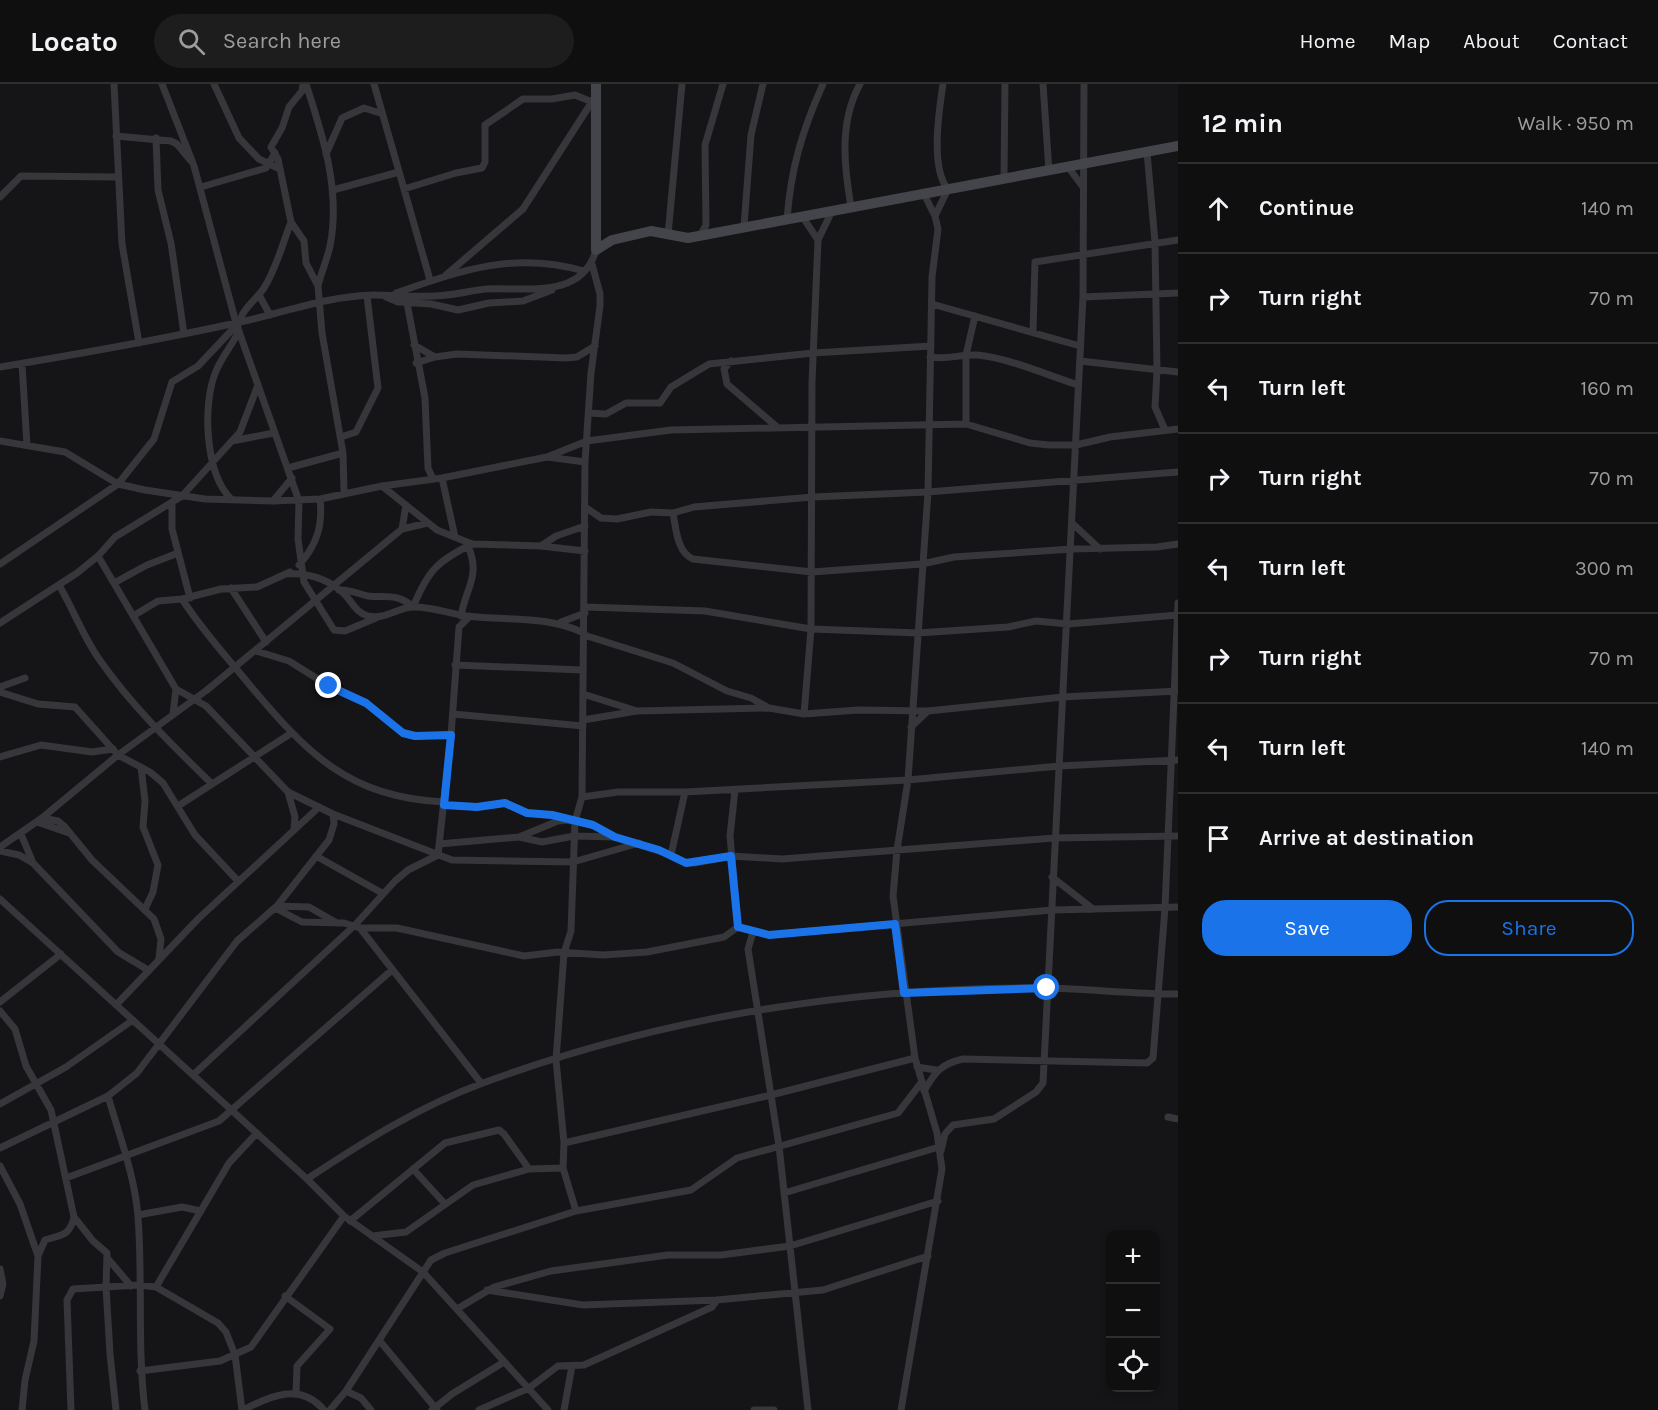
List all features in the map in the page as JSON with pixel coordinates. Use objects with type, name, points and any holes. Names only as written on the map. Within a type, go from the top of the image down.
[{"type":"street","points":[[114,84],[122,244],[139,343]]},
{"type":"street","points":[[162,84],[201,187],[238,326],[299,501],[302,573],[313,601],[329,627],[339,632],[413,607],[465,616],[561,622],[584,634],[673,663],[727,691],[750,698],[769,708]]},
{"type":"street","points":[[214,84],[239,138],[252,154],[280,169]]},
{"type":"street","points":[[304,84],[289,107],[282,128],[272,143],[291,222],[304,241],[306,263],[318,286]]},
{"type":"street","points":[[304,84],[326,154],[333,190],[330,243],[318,286],[322,333],[344,453],[344,492]]},
{"type":"street","points":[[374,84],[380,112],[430,280]]},
{"type":"street","points":[[576,1211],[563,1168],[564,1143],[556,1060],[564,953],[571,931],[574,836],[572,821],[582,797],[585,462],[600,294],[592,264],[596,250],[594,99],[596,84]]},
{"type":"street","points":[[668,235],[682,84]]},
{"type":"street","points":[[700,236],[706,225],[705,145],[723,84]]},
{"type":"street","points":[[744,226],[751,135],[763,84]]},
{"type":"street","points":[[787,219],[795,156],[801,134],[823,84]]},
{"type":"street","points":[[851,207],[844,160],[845,139],[851,106],[861,84]]},
{"type":"street","points":[[943,84],[939,156],[942,183],[948,189]]},
{"type":"street","points":[[1004,178],[1005,84]]},
{"type":"street","points":[[1043,84],[1049,171]]},
{"type":"street","points":[[940,1150],[945,1134],[954,1125],[988,1122],[1036,1092],[1043,1083],[1054,838],[1072,549],[1083,297],[1083,187],[1086,163],[1084,84]]},
{"type":"street","points":[[404,189],[456,173],[482,168],[485,162],[485,125],[520,100],[575,95],[594,99]]},
{"type":"street","points":[[446,275],[523,209],[594,99]]},
{"type":"street","points":[[326,154],[342,118],[364,108],[380,112]]},
{"type":"street","points":[[116,136],[156,138],[177,144],[194,166]]},
{"type":"street","points":[[156,138],[158,190],[171,243],[184,334]]},
{"type":"street","points":[[596,250],[612,240],[651,231],[678,238],[700,236],[1178,146]]},
{"type":"street","points":[[1147,152],[1155,242],[1157,371],[1155,407],[1165,430]]},
{"type":"street","points":[[201,187],[260,170],[269,164],[275,153]]},
{"type":"street","points":[[1068,167],[1083,187]]},
{"type":"street","points":[[333,190],[399,172]]},
{"type":"street","points":[[0,197],[21,176],[118,177]]},
{"type":"street","points":[[935,216],[948,189]]},
{"type":"street","points":[[901,1410],[942,1169],[940,1150],[915,1058],[904,993],[893,896],[897,850],[908,780],[928,492],[930,346],[937,238],[935,216],[924,194]]},
{"type":"street","points":[[800,714],[805,705],[811,628],[813,353],[818,240],[832,211]]},
{"type":"street","points":[[802,216],[818,240]]},
{"type":"street","points":[[231,499],[219,482],[213,459],[208,416],[213,382],[242,314],[259,295],[278,262],[285,234],[291,222]]},
{"type":"street","points":[[1033,332],[1035,262],[1178,240]]},
{"type":"street","points":[[387,295],[446,275],[494,265],[534,261],[550,262],[584,271]]},
{"type":"street","points":[[387,295],[407,303],[431,304],[465,310],[489,303],[523,301],[545,294],[592,264]]},
{"type":"street","points":[[0,367],[238,326],[319,300],[387,295],[444,296],[484,289],[526,290],[556,287]]},
{"type":"street","points":[[1083,297],[1156,292],[1178,293]]},
{"type":"street","points":[[259,295],[270,315]]},
{"type":"street","points":[[341,437],[356,432],[378,388],[368,296]]},
{"type":"street","points":[[407,303],[425,405],[428,468],[437,478],[455,537]]},
{"type":"street","points":[[932,304],[1080,346]]},
{"type":"street","points":[[966,424],[966,356],[975,316]]},
{"type":"street","points":[[0,564],[118,484],[154,439],[172,382],[198,366],[238,326]]},
{"type":"street","points":[[414,345],[435,357]]},
{"type":"street","points":[[416,363],[456,354],[498,358],[577,357],[595,346]]},
{"type":"street","points":[[589,413],[606,414],[626,403],[660,403],[671,387],[706,365],[813,353],[930,346]]},
{"type":"street","points":[[1140,368],[1156,355]]},
{"type":"street","points":[[930,357],[944,359],[966,356],[999,359],[1078,385]]},
{"type":"street","points":[[731,361],[724,369],[727,384],[777,427]]},
{"type":"street","points":[[1080,361],[1178,372]]},
{"type":"street","points":[[22,364],[27,445]]},
{"type":"street","points":[[0,623],[99,556],[115,537],[182,496],[244,425],[258,385]]},
{"type":"street","points":[[0,441],[74,455],[118,484],[182,496],[299,501],[547,457],[587,441],[671,430],[966,424],[1030,443],[1076,445],[1110,437],[1178,429]]},
{"type":"street","points":[[232,441],[274,433]]},
{"type":"street","points":[[288,468],[344,453]]},
{"type":"street","points":[[547,457],[585,462]]},
{"type":"street","points":[[409,483],[428,468]]},
{"type":"street","points":[[585,507],[601,518],[617,519],[651,512],[673,513],[694,507],[813,497],[928,492],[1177,474]]},
{"type":"street","points":[[273,501],[292,478]]},
{"type":"street","points":[[382,486],[428,523],[470,545],[475,567],[465,616],[459,627],[446,791],[438,855]]},
{"type":"street","points":[[133,616],[152,604],[231,588],[257,587],[287,574],[301,563],[318,534],[322,520],[320,499]]},
{"type":"street","points":[[172,504],[171,521],[186,598],[207,636],[290,734],[347,777],[385,793],[444,804],[477,807],[505,803],[527,813],[552,815],[593,825],[615,837]]},
{"type":"street","points":[[402,529],[405,505]]},
{"type":"street","points":[[673,513],[681,549],[685,556],[693,559],[812,572],[922,564],[954,557],[1178,544]]},
{"type":"street","points":[[0,849],[39,820],[116,752],[155,729],[195,699],[402,529],[428,523]]},
{"type":"street","points":[[1073,524],[1100,549]]},
{"type":"street","points":[[541,546],[556,536],[585,526]]},
{"type":"street","points":[[413,607],[431,570],[444,557],[470,545],[541,546],[585,551]]},
{"type":"street","points":[[114,583],[147,565],[178,553]]},
{"type":"street","points":[[99,556],[176,689],[206,706],[288,792],[333,814],[438,855],[470,862],[573,862],[639,843]]},
{"type":"street","points":[[287,574],[302,573],[332,585],[357,611],[376,618]]},
{"type":"street","points":[[59,585],[97,657],[155,729],[211,783]]},
{"type":"street","points":[[231,588],[266,642]]},
{"type":"street","points":[[339,590],[356,591],[366,596],[393,596],[406,601],[413,607]]},
{"type":"street","points":[[924,1091],[936,1070],[950,1062],[963,1059],[1151,1061],[1159,994],[1167,836],[1174,760],[1172,704],[1175,691],[1178,603]]},
{"type":"street","points":[[561,622],[585,610],[705,611],[811,628],[918,633],[1008,627],[1036,621],[1068,624],[1178,615]]},
{"type":"street","points":[[444,613],[459,627]]},
{"type":"street","points":[[255,651],[289,661],[329,686],[366,703],[403,733],[415,736],[451,735]]},
{"type":"street","points":[[455,665],[583,670]]},
{"type":"street","points":[[0,687],[25,678]]},
{"type":"street","points":[[173,714],[176,689]]},
{"type":"street","points":[[453,714],[583,723],[637,711],[769,708],[800,714],[858,710],[912,712],[1063,697],[1175,691]]},
{"type":"street","points":[[0,692],[38,704],[75,707],[116,752],[163,783],[195,835],[238,881]]},
{"type":"street","points":[[583,694],[637,711]]},
{"type":"street","points":[[1172,704],[1178,710]]},
{"type":"street","points":[[911,727],[928,711]]},
{"type":"street","points":[[178,806],[290,734]]},
{"type":"street","points":[[0,758],[41,745],[92,752],[116,752]]},
{"type":"street","points":[[582,797],[618,792],[735,790],[908,780],[1059,766],[1174,760]]},
{"type":"street","points":[[141,767],[145,801],[143,827],[158,865],[153,892],[145,909]]},
{"type":"street","points":[[735,790],[730,836],[738,927]]},
{"type":"street","points":[[430,801],[446,791]]},
{"type":"street","points":[[288,792],[295,817],[294,829]]},
{"type":"street","points":[[671,855],[685,792]]},
{"type":"street","points":[[116,1005],[159,958],[319,807]]},
{"type":"street","points":[[0,1148],[108,1096],[137,1073],[160,1046],[237,941],[276,907],[316,856],[332,834],[333,814]]},
{"type":"street","points":[[39,820],[69,833],[92,860],[154,919],[159,932],[159,958]]},
{"type":"street","points":[[519,837],[558,821],[572,821]]},
{"type":"street","points":[[21,834],[33,863]]},
{"type":"street","points":[[439,844],[519,837],[542,842],[574,836],[615,837],[639,843],[686,863],[731,856],[782,859],[1054,838],[1178,836]]},
{"type":"street","points":[[0,849],[19,855],[33,863],[118,952],[148,970]]},
{"type":"street","points":[[193,1075],[358,927],[382,893],[408,870],[438,855]]},
{"type":"street","points":[[316,856],[382,893]]},
{"type":"street","points":[[1052,877],[1093,909]]},
{"type":"street","points":[[0,898],[307,1179],[347,1219],[423,1272],[549,1410]]},
{"type":"street","points":[[276,907],[302,922],[397,928],[524,956],[647,952],[724,937],[738,927]]},
{"type":"street","points":[[276,907],[309,907],[337,923]]},
{"type":"street","points":[[738,927],[769,935],[1052,910],[1178,907]]},
{"type":"street","points":[[358,927],[482,1083]]},
{"type":"street","points":[[753,932],[748,949],[779,1146],[808,1410]]},
{"type":"street","points":[[0,1002],[61,954]]},
{"type":"street","points":[[66,1178],[219,1120],[392,970]]},
{"type":"street","points":[[307,1179],[381,1131],[482,1083],[691,1023],[758,1008],[904,993],[1047,988],[1178,994]]},
{"type":"street","points":[[0,1011],[15,1029],[26,1066],[49,1106],[74,1217],[72,1229],[67,1234],[45,1240],[38,1257],[34,1341],[25,1380],[22,1410]]},
{"type":"street","points":[[0,1104],[101,1046],[133,1020]]},
{"type":"street","points":[[564,1143],[771,1095],[915,1058]]},
{"type":"street","points":[[917,1067],[936,1070]]},
{"type":"street","points":[[330,1410],[346,1391],[431,1260],[445,1253],[576,1211],[691,1190],[737,1158],[898,1113],[921,1083]]},
{"type":"street","points":[[108,1096],[125,1156],[138,1215],[140,1371],[145,1410]]},
{"type":"street","points":[[1168,1117],[1178,1119]]},
{"type":"street","points":[[140,1371],[220,1362],[252,1345],[285,1296],[347,1219],[445,1143],[499,1130],[529,1168]]},
{"type":"street","points":[[156,1287],[229,1163],[257,1133]]},
{"type":"street","points":[[784,1193],[940,1150]]},
{"type":"street","points":[[0,1166],[20,1204],[38,1257]]},
{"type":"street","points":[[372,1236],[406,1232],[473,1185],[529,1168],[563,1168]]},
{"type":"street","points":[[412,1169],[445,1204]]},
{"type":"street","points":[[457,1309],[487,1290],[551,1271],[668,1255],[721,1255],[790,1246],[938,1201]]},
{"type":"street","points":[[138,1215],[182,1207],[201,1211]]},
{"type":"street","points":[[74,1217],[93,1241],[105,1250],[109,1260],[131,1286]]},
{"type":"street","points":[[487,1290],[583,1305],[717,1300],[835,1287],[928,1256]]},
{"type":"street","points":[[109,1260],[106,1287],[116,1410]]},
{"type":"street","points":[[0,1269],[3,1284],[0,1296]]},
{"type":"street","points":[[71,1410],[67,1296],[73,1289],[139,1285],[156,1287],[218,1323],[226,1332],[236,1355],[242,1410],[268,1397],[296,1393],[316,1403],[324,1410]]},
{"type":"street","points":[[285,1296],[330,1329],[297,1366],[296,1393]]},
{"type":"street","points":[[479,1410],[529,1388],[559,1366],[584,1365],[712,1307],[717,1300]]},
{"type":"street","points":[[379,1340],[434,1409],[504,1362]]},
{"type":"street","points":[[564,1410],[572,1366]]},
{"type":"street","points":[[346,1391],[362,1398],[371,1410]]},
{"type":"street","points":[[754,1410],[774,1410]]},
{"type":"route","points":[[329,686],[366,703],[383,714],[394,727],[403,733],[415,736],[451,735],[444,805],[477,807],[505,803],[527,813],[552,815],[593,825],[615,837],[659,850],[686,863],[731,856],[738,927],[769,935],[895,924],[904,993],[1047,988]]}]
